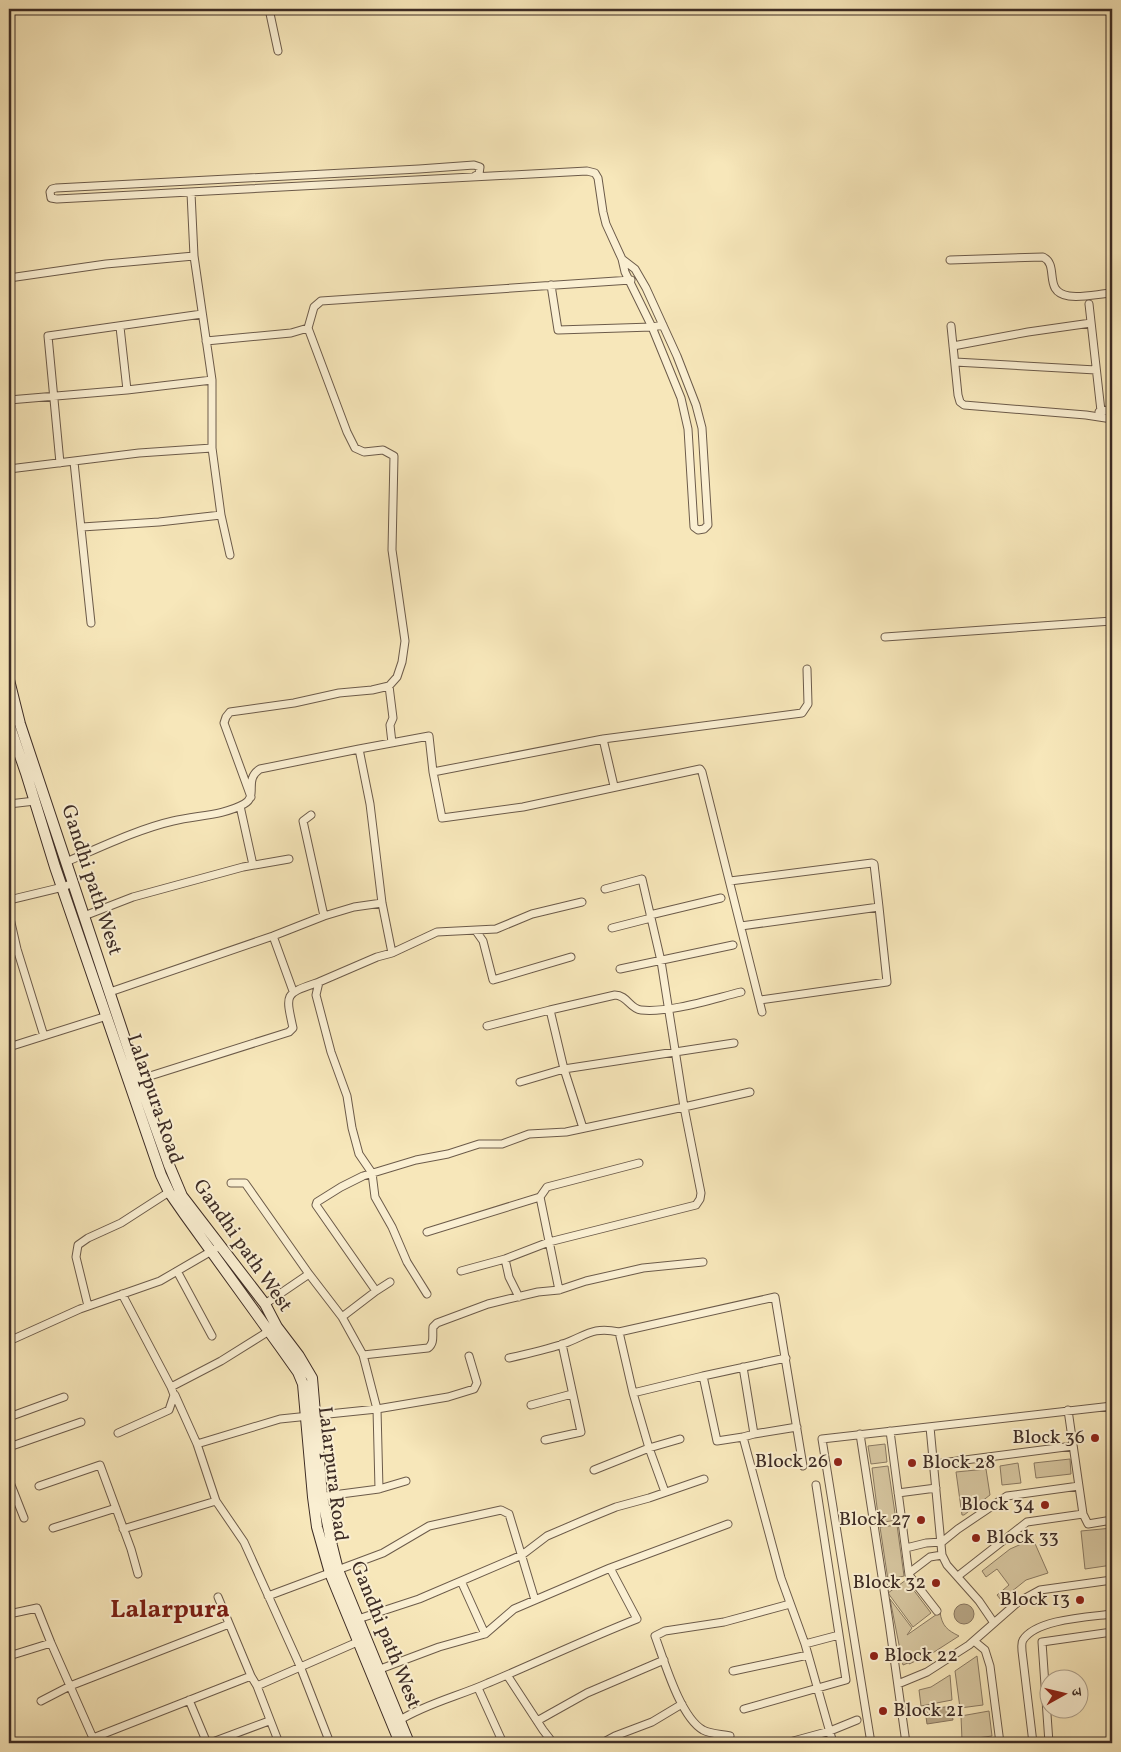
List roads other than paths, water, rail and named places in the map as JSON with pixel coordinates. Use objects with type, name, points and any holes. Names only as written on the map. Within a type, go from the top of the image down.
[{"type":"street","points":[[269,9],[278,51]]},
{"type":"street","points":[[1111,9],[1112,16]]},
{"type":"street","points":[[475,176],[480,174],[481,171],[477,165],[54,188],[50,192],[51,198],[54,200],[182,194],[423,178],[437,178],[587,171],[595,173],[598,178],[601,205],[606,224],[622,259],[625,272],[652,327],[679,394],[688,429],[694,527],[698,530],[704,529],[708,525],[702,428],[692,392],[663,325],[635,269],[622,259]]},
{"type":"street","points":[[437,168],[437,178]]},
{"type":"street","points":[[422,169],[423,178]]},
{"type":"street","points":[[292,175],[293,186]]},
{"type":"street","points":[[260,177],[260,188]]},
{"type":"street","points":[[198,180],[195,193],[194,256],[212,380],[212,448],[221,515],[230,555]]},
{"type":"street","points":[[182,181],[182,194]]},
{"type":"street","points":[[9,278],[106,264],[194,256]]},
{"type":"street","points":[[950,260],[1044,257],[1050,263],[1054,286],[1063,295],[1077,296],[1112,293]]},
{"type":"street","points":[[250,797],[224,723],[230,712],[389,686],[397,677],[402,662],[405,641],[392,550],[394,456],[383,450],[364,452],[356,448],[347,432],[308,328],[314,307],[321,302],[640,279]]},
{"type":"street","points":[[551,285],[558,330],[663,325]]},
{"type":"street","points":[[1089,304],[1101,411]]},
{"type":"street","points":[[60,463],[48,336],[202,314]]},
{"type":"street","points":[[953,346],[1091,323]]},
{"type":"street","points":[[951,326],[960,402],[964,405],[1086,415],[1112,419]]},
{"type":"street","points":[[120,327],[127,390]]},
{"type":"street","points":[[206,341],[291,333],[308,328]]},
{"type":"street","points":[[666,361],[677,356]]},
{"type":"street","points":[[955,362],[1096,370]]},
{"type":"street","points":[[9,400],[127,390],[212,380]]},
{"type":"street","points":[[679,394],[692,392]]},
{"type":"street","points":[[1086,415],[1112,409]]},
{"type":"street","points":[[9,469],[139,453],[212,448]]},
{"type":"street","points":[[74,462],[91,623]]},
{"type":"street","points":[[82,527],[159,522],[221,515]]},
{"type":"street","points":[[885,637],[1112,621]]},
{"type":"street","points":[[433,772],[604,739],[802,713],[808,704],[807,669]]},
{"type":"street","name":"Gandhi path West","points":[[9,680],[20,724],[110,992],[135,1084],[182,1196],[215,1249],[265,1304],[277,1326],[312,1378],[311,1416],[318,1497],[332,1546],[334,1572],[358,1620],[362,1640],[374,1671],[400,1720],[409,1743]]},
{"type":"street","points":[[389,686],[393,718],[390,724],[392,742]]},
{"type":"street","name":"Lalarpura Road","points":[[9,724],[106,1016],[135,1084],[161,1175],[169,1192],[215,1249],[298,1372],[311,1416]]},
{"type":"street","points":[[66,862],[113,842],[172,821],[229,812],[246,803],[250,797],[254,773],[260,769],[429,736],[433,772],[442,818],[523,807],[700,769],[762,1012]]},
{"type":"street","points":[[604,739],[614,786]]},
{"type":"street","points":[[359,749],[370,804],[382,903],[392,953]]},
{"type":"street","points":[[9,804],[35,802]]},
{"type":"street","points":[[240,806],[254,865]]},
{"type":"street","points":[[311,815],[303,821],[324,916]]},
{"type":"street","points":[[84,916],[133,898],[254,865],[289,859]]},
{"type":"street","points":[[730,882],[872,862],[874,864],[887,982],[760,1000]]},
{"type":"street","points":[[461,1272],[505,1259],[549,1242],[696,1205],[698,1202],[700,1193],[684,1107],[661,961],[642,879],[605,889]]},
{"type":"street","points":[[9,900],[73,883]]},
{"type":"street","points":[[612,928],[722,898]]},
{"type":"street","points":[[135,1084],[150,1076],[290,1032],[293,1028],[287,1002],[293,991],[392,953],[437,932],[496,930],[532,914],[582,902]]},
{"type":"street","points":[[110,992],[324,916],[382,903]]},
{"type":"street","points":[[741,926],[879,907]]},
{"type":"street","points":[[9,914],[10,928],[44,1036]]},
{"type":"street","points":[[476,931],[483,941],[493,980],[572,957]]},
{"type":"street","points":[[272,936],[293,991]]},
{"type":"street","points":[[620,969],[733,944]]},
{"type":"street","points":[[320,982],[316,995],[331,1052],[347,1096],[352,1128],[359,1154],[372,1173],[375,1197],[392,1227],[407,1262],[427,1294]]},
{"type":"street","points":[[487,1026],[615,994],[624,996],[635,1008],[640,1010],[669,1008],[741,992]]},
{"type":"street","points":[[550,1010],[564,1069],[583,1128]]},
{"type":"street","points":[[9,1047],[106,1016]]},
{"type":"street","points":[[520,1082],[564,1069],[734,1043]]},
{"type":"street","points":[[376,1290],[316,1205],[317,1202],[341,1187],[362,1176],[479,1144],[502,1144],[529,1134],[566,1132],[750,1092]]},
{"type":"street","points":[[427,1232],[540,1196],[547,1187],[639,1163]]},
{"type":"street","points":[[231,1183],[245,1183],[309,1274],[342,1317],[363,1355],[377,1409],[379,1489]]},
{"type":"street","points":[[88,1306],[76,1257],[78,1244],[121,1223],[169,1192]]},
{"type":"street","points":[[540,1196],[558,1290]]},
{"type":"street","points":[[9,1341],[88,1306],[160,1281],[215,1249]]},
{"type":"street","points":[[505,1259],[509,1277],[519,1297]]},
{"type":"street","points":[[363,1355],[428,1348],[432,1346],[433,1326],[437,1323],[488,1304],[538,1292],[558,1290],[586,1281],[643,1268],[703,1262]]},
{"type":"street","points":[[177,1271],[212,1336]]},
{"type":"street","points":[[265,1304],[309,1274]]},
{"type":"street","points":[[342,1317],[376,1290],[390,1282]]},
{"type":"street","points":[[122,1294],[173,1391],[197,1444],[216,1501],[244,1542],[300,1666],[329,1743]]},
{"type":"street","points":[[509,1358],[538,1352],[605,1328],[619,1332],[775,1297],[803,1466]]},
{"type":"street","points":[[118,1434],[169,1410],[173,1391],[269,1331]]},
{"type":"street","points":[[619,1332],[633,1393],[649,1448],[665,1492]]},
{"type":"street","points":[[545,1440],[581,1432],[562,1344]]},
{"type":"street","points":[[197,1444],[280,1419],[377,1409],[448,1397],[474,1389],[476,1383],[470,1356]]},
{"type":"street","points":[[633,1393],[786,1358]]},
{"type":"street","points":[[743,1367],[754,1434]]},
{"type":"street","points":[[703,1376],[717,1441],[798,1427]]},
{"type":"street","points":[[531,1405],[572,1394]]},
{"type":"street","points":[[9,1417],[64,1397]]},
{"type":"street","points":[[871,1743],[822,1439],[1068,1410],[1111,1407],[1112,1422]]},
{"type":"street","points":[[1068,1410],[1082,1514],[1088,1524],[1112,1520]]},
{"type":"street","points":[[9,1445],[81,1422]]},
{"type":"street","points":[[930,1427],[942,1555],[947,1565],[958,1576],[994,1623]]},
{"type":"street","points":[[890,1431],[909,1573],[937,1611]]},
{"type":"street","points":[[860,1434],[906,1743]]},
{"type":"street","points":[[743,1437],[790,1604],[819,1689],[833,1743]]},
{"type":"street","points":[[594,1470],[649,1448],[680,1439]]},
{"type":"street","points":[[934,1464],[1073,1446]]},
{"type":"street","points":[[39,1486],[100,1465],[124,1529],[138,1574]]},
{"type":"street","points":[[358,1620],[419,1599],[522,1555],[546,1536],[616,1507],[704,1478]]},
{"type":"street","points":[[9,1480],[24,1518]]},
{"type":"street","points":[[318,1497],[379,1489],[406,1481]]},
{"type":"street","points":[[744,1709],[846,1680],[816,1485]]},
{"type":"street","points":[[906,1548],[926,1543],[942,1542],[1007,1496],[1079,1486]]},
{"type":"street","points":[[898,1493],[936,1488]]},
{"type":"street","points":[[124,1529],[216,1501]]},
{"type":"street","points":[[53,1528],[116,1508]]},
{"type":"street","points":[[268,1596],[383,1553],[429,1526],[501,1510],[509,1514],[535,1600]]},
{"type":"street","points":[[958,1576],[1027,1522],[1082,1514]]},
{"type":"street","points":[[400,1743],[374,1671],[439,1647],[485,1634],[514,1609],[610,1568],[728,1524]]},
{"type":"street","points":[[909,1573],[930,1557],[942,1555]]},
{"type":"street","points":[[400,1720],[418,1709],[478,1688],[591,1637],[637,1619],[610,1568]]},
{"type":"street","points":[[257,1686],[362,1640],[334,1572]]},
{"type":"street","points":[[898,1684],[927,1672],[974,1640],[1018,1602],[1040,1590],[1112,1580]]},
{"type":"street","points":[[461,1581],[485,1634]]},
{"type":"street","points":[[218,1596],[250,1676],[257,1686],[279,1743]]},
{"type":"street","points":[[730,1736],[701,1729],[686,1712],[672,1685],[655,1636],[665,1631],[724,1622],[790,1604]]},
{"type":"street","points":[[9,1614],[37,1608],[94,1738],[250,1676]]},
{"type":"street","points":[[1033,1743],[1022,1651],[1024,1638],[1051,1622],[1112,1614]]},
{"type":"street","points":[[40,1701],[70,1686],[229,1624]]},
{"type":"street","points":[[1049,1743],[1042,1642],[1112,1632]]},
{"type":"street","points":[[805,1644],[839,1635]]},
{"type":"street","points":[[974,1640],[985,1650],[990,1666],[1000,1743]]},
{"type":"street","points":[[9,1656],[51,1643]]},
{"type":"street","points":[[734,1671],[808,1655]]},
{"type":"street","points":[[537,1721],[587,1692],[664,1660]]},
{"type":"street","points":[[507,1675],[553,1743]]},
{"type":"street","points":[[478,1688],[503,1743]]},
{"type":"street","points":[[189,1700],[209,1743],[270,1721]]},
{"type":"street","points":[[602,1743],[652,1722],[682,1704]]},
{"type":"street","points":[[786,1743],[857,1720]]},
{"type":"street","points":[[100,1735],[104,1743]]},
{"type":"place","name":"Block 36","points":[[1095,1438]]},
{"type":"place","name":"Block 26","points":[[838,1462]]},
{"type":"place","name":"Block 28","points":[[912,1463]]},
{"type":"place","name":"Block 34","points":[[1045,1505]]},
{"type":"place","name":"Block 27","points":[[921,1520]]},
{"type":"place","name":"Block 33","points":[[976,1538]]},
{"type":"place","name":"Block 32","points":[[936,1583]]},
{"type":"place","name":"Block 13","points":[[1080,1600]]},
{"type":"place","name":"Block 22","points":[[874,1656]]},
{"type":"place","name":"Block 21","points":[[883,1711]]},
{"type":"district","name":"Lalarpura","points":[[170,1610]]}]
